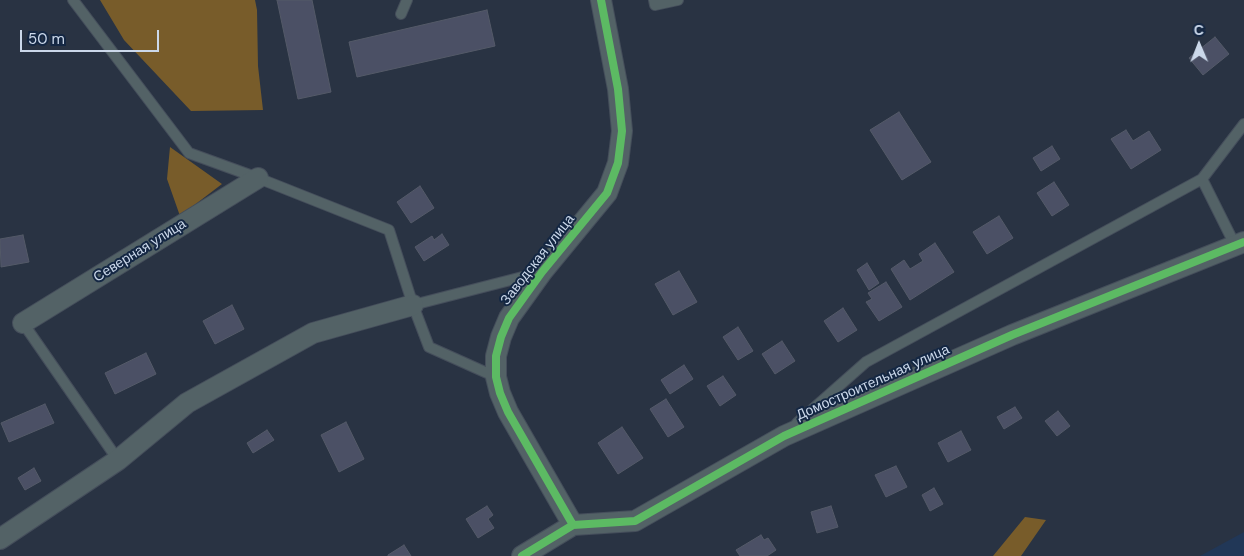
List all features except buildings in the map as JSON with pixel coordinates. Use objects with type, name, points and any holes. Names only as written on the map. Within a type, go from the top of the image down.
[{"type":"street","name":"Заводская улица","points":[[572,525],[508,412],[496,377],[496,356],[508,318],[542,272],[607,193],[618,164],[622,131],[618,89],[601,0]]},
{"type":"street","name":"Северная улица","points":[[23,323],[258,178]]},
{"type":"street","name":"Домостроительная улица","points":[[522,556],[572,525],[636,521],[784,436],[1012,335],[1239,243]]},
{"type":"street","points":[[0,538],[118,460],[188,403],[313,334],[413,305]]},
{"type":"lane","points":[[73,0],[189,153],[389,230],[413,305],[430,347],[496,377]]},
{"type":"lane","points":[[402,14],[407,0]]},
{"type":"lane","points":[[654,0],[655,5],[678,0]]},
{"type":"lane","points":[[784,436],[866,362],[1202,179],[1244,124]]},
{"type":"lane","points":[[1202,179],[1239,243]]},
{"type":"lane","points":[[413,305],[542,272]]},
{"type":"lane","points":[[23,323],[118,460]]},
{"type":"shaded area","points":[[100,0],[255,0],[257,10],[258,66],[263,110],[191,111],[124,40]]},
{"type":"shaded area","points":[[170,147],[222,184],[180,216],[167,179]]},
{"type":"shaded area","points":[[1025,517],[1046,520],[1021,556],[993,556]]},
{"type":"shaded area","points":[[1244,532],[1244,556],[1200,556]]},
{"type":"cycle path","points":[[573,525],[508,412],[496,377],[496,356],[509,318],[542,272],[607,193],[618,163],[622,131],[618,89],[601,0]]},
{"type":"cycle path","points":[[522,556],[573,525],[635,521],[784,436],[1012,335],[1244,242]]}]
